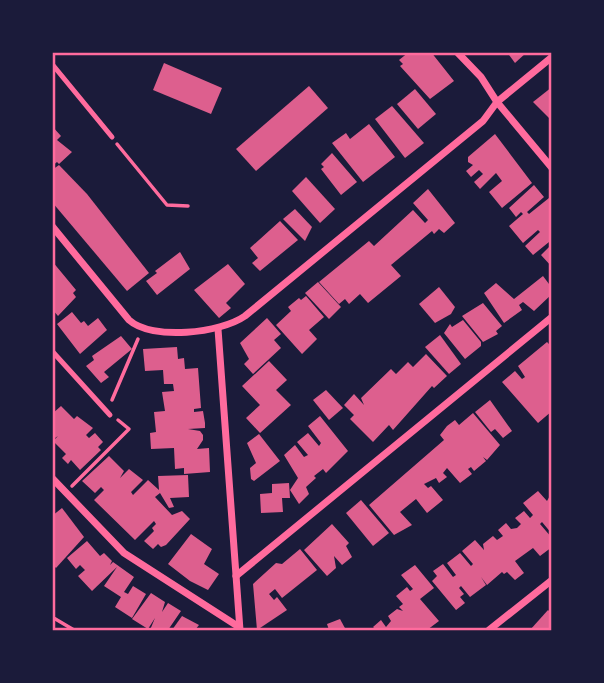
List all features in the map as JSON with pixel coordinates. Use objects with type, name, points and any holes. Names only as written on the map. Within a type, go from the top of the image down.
[{"type":"street","points":[[457,52],[481,77],[497,102],[551,168]]},
{"type":"street","points":[[52,226],[129,320],[142,329],[161,332],[218,328],[245,316],[483,121],[497,102],[551,57]]},
{"type":"street","points":[[236,576],[551,317]]},
{"type":"street","points":[[218,328],[240,629]]},
{"type":"street","points":[[52,478],[124,553],[240,629]]},
{"type":"street","points":[[488,631],[551,580]]},
{"type":"lane","points":[[52,64],[112,137]]},
{"type":"lane","points":[[52,351],[110,415]]},
{"type":"path","points":[[112,137],[167,205],[188,205]]},
{"type":"path","points":[[66,492],[128,429],[110,415],[110,402],[142,329]]},
{"type":"path","points":[[52,617],[74,631]]},
{"type":"building","points":[[409,52],[431,52],[454,81],[430,99],[400,66],[403,64],[399,60]]},
{"type":"building","points":[[507,52],[527,52],[515,63]]},
{"type":"building","points":[[164,63],[222,88],[211,114],[153,90]]},
{"type":"building","points":[[309,86],[328,108],[256,171],[236,149]]},
{"type":"building","points":[[552,87],[552,121],[533,102]]},
{"type":"building","points":[[415,89],[436,114],[418,129],[397,104]]},
{"type":"building","points":[[392,106],[424,143],[405,158],[375,119]]},
{"type":"building","points":[[369,124],[395,157],[363,182],[332,143],[346,133],[350,139]]},
{"type":"building","points":[[52,126],[61,136],[57,140],[72,152],[59,164],[57,162],[52,166]]},
{"type":"building","points":[[495,134],[532,183],[502,208],[489,192],[502,181],[496,173],[480,189],[474,182],[483,174],[479,170],[471,177],[466,171],[473,165],[468,162],[468,157]]},
{"type":"building","points":[[332,153],[357,182],[341,195],[321,169],[324,167],[321,164]]},
{"type":"building","points":[[59,165],[87,194],[149,273],[127,291],[52,202],[52,170]]},
{"type":"building","points":[[306,177],[335,209],[320,223],[292,191]]},
{"type":"building","points":[[534,185],[544,197],[527,212],[529,214],[549,198],[552,201],[552,267],[541,255],[551,245],[549,242],[533,255],[525,246],[540,232],[538,230],[523,243],[509,226],[523,214],[521,212],[516,217],[509,208]]},
{"type":"building","points":[[428,189],[455,223],[444,233],[439,229],[434,234],[432,231],[391,265],[401,276],[368,303],[360,294],[349,304],[345,299],[339,304],[319,282],[369,241],[374,246],[413,210],[425,223],[428,220],[413,203]]},
{"type":"building","points":[[295,209],[312,227],[305,241],[283,219]]},
{"type":"building","points":[[280,221],[298,240],[260,271],[252,263],[258,258],[250,248]]},
{"type":"building","points":[[180,252],[190,269],[157,295],[146,281]]},
{"type":"building","points":[[52,261],[76,290],[73,293],[76,297],[58,316],[52,309]]},
{"type":"building","points":[[228,264],[245,284],[226,303],[231,308],[219,318],[194,290]]},
{"type":"building","points":[[543,276],[549,284],[552,282],[552,294],[534,311],[523,302],[519,305],[522,310],[504,323],[484,293],[496,283],[514,299]]},
{"type":"building","points":[[318,282],[341,307],[329,319],[305,293]]},
{"type":"building","points":[[439,287],[455,307],[451,314],[435,323],[419,304]]},
{"type":"building","points":[[306,296],[324,317],[309,330],[317,339],[302,354],[276,325],[291,311],[288,307]]},
{"type":"building","points":[[483,303],[502,326],[496,331],[498,334],[483,342],[462,316]]},
{"type":"building","points":[[72,312],[81,323],[84,321],[88,326],[98,318],[107,330],[80,354],[57,324]]},
{"type":"building","points":[[267,318],[281,334],[274,340],[281,348],[253,374],[244,364],[249,359],[240,343]]},
{"type":"building","points":[[463,320],[481,342],[481,346],[465,359],[444,333],[450,324],[452,327]]},
{"type":"building","points":[[440,335],[461,364],[449,374],[425,347]]},
{"type":"building","points":[[121,336],[132,349],[104,372],[109,377],[101,383],[86,366],[94,360],[92,356]]},
{"type":"building","points":[[547,342],[552,347],[552,404],[549,406],[552,411],[538,423],[502,382],[515,371],[522,379],[525,377],[518,366]]},
{"type":"building","points":[[177,347],[178,359],[184,358],[185,369],[198,368],[201,408],[194,409],[194,412],[203,411],[205,428],[188,429],[200,431],[203,435],[197,449],[209,448],[210,472],[184,474],[184,468],[175,469],[174,448],[151,449],[150,433],[156,432],[154,412],[165,411],[162,392],[174,391],[173,384],[164,384],[163,370],[145,371],[143,349]]},
{"type":"building","points":[[426,354],[447,376],[434,388],[432,386],[393,430],[389,425],[373,442],[350,419],[354,415],[344,405],[354,394],[364,405],[361,398],[391,369],[396,374],[408,362],[413,367]]},
{"type":"building","points":[[269,361],[287,380],[276,390],[291,405],[260,433],[246,418],[260,405],[242,386]]},
{"type":"building","points":[[326,390],[343,408],[329,420],[313,400]]},
{"type":"building","points":[[490,400],[512,431],[503,438],[495,429],[491,432],[475,412]]},
{"type":"building","points":[[61,406],[74,419],[77,416],[93,428],[86,435],[89,438],[95,433],[103,442],[98,447],[101,450],[80,470],[71,460],[68,464],[62,458],[66,454],[53,441],[58,436],[52,440],[52,414]]},
{"type":"building","points":[[473,413],[500,445],[487,460],[483,457],[486,461],[474,471],[471,467],[468,469],[472,474],[460,483],[447,468],[443,473],[447,477],[439,483],[436,478],[424,484],[428,488],[431,486],[443,500],[427,513],[416,499],[400,512],[412,525],[394,535],[369,505],[444,440],[440,435],[447,426],[455,420],[459,425]]},
{"type":"building","points":[[320,416],[348,451],[326,473],[323,469],[314,476],[316,478],[306,487],[309,494],[299,504],[290,490],[298,478],[284,455],[295,445],[304,457],[308,455],[297,442],[308,433],[319,446],[321,443],[308,426]]},
{"type":"building","points":[[259,434],[280,461],[254,481],[251,479],[250,468],[256,463],[247,443]]},
{"type":"building","points":[[109,456],[124,471],[120,478],[129,469],[143,480],[131,492],[133,495],[148,480],[159,490],[158,476],[188,475],[189,497],[170,498],[174,507],[169,508],[160,493],[155,497],[172,515],[182,511],[190,519],[166,545],[161,547],[158,544],[153,549],[144,541],[154,531],[154,521],[135,540],[94,500],[104,490],[101,487],[95,493],[82,481]]},
{"type":"building","points":[[289,483],[290,498],[282,498],[283,512],[261,513],[260,494],[272,493],[272,484]]},
{"type":"building","points":[[538,491],[547,501],[552,492],[552,534],[542,522],[540,524],[552,538],[552,547],[540,556],[533,548],[515,561],[524,573],[515,580],[507,572],[502,572],[487,585],[481,577],[486,585],[470,597],[461,586],[459,588],[464,594],[460,597],[465,603],[456,610],[432,581],[437,576],[433,571],[443,564],[453,577],[456,575],[447,563],[460,553],[471,566],[473,564],[462,551],[475,540],[484,550],[483,544],[493,536],[497,540],[503,536],[498,530],[506,523],[511,529],[517,528],[521,524],[515,518],[524,511],[530,518],[533,515],[523,503]]},
{"type":"building","points":[[361,500],[389,533],[373,546],[346,513]]},
{"type":"building","points":[[62,508],[84,537],[56,568],[52,564],[52,516]]},
{"type":"building","points":[[332,524],[349,543],[346,546],[352,557],[342,565],[334,556],[336,568],[327,576],[304,550]]},
{"type":"building","points":[[191,534],[212,549],[204,564],[219,574],[208,590],[190,581],[168,564]]},
{"type":"building","points":[[87,541],[100,556],[104,553],[112,561],[110,565],[113,562],[134,577],[124,592],[128,594],[133,586],[146,594],[132,618],[115,607],[121,597],[104,586],[117,567],[92,591],[78,576],[85,570],[80,565],[76,569],[67,558]]},
{"type":"building","points":[[300,549],[317,570],[282,598],[275,589],[269,594],[274,600],[277,597],[287,610],[257,630],[253,584],[276,563],[282,564]]},
{"type":"building","points":[[415,565],[434,588],[420,599],[439,621],[427,630],[376,630],[373,627],[381,620],[386,627],[391,621],[388,616],[397,609],[403,611],[399,607],[403,604],[396,596],[407,587],[410,591],[413,589],[401,575]]},
{"type":"building","points":[[151,593],[165,602],[162,612],[168,603],[181,611],[168,630],[150,630],[155,618],[148,629],[132,619]]},
{"type":"building","points":[[548,610],[552,614],[552,630],[530,630]]},
{"type":"building","points":[[182,616],[199,625],[195,630],[172,630]]},
{"type":"building","points":[[340,619],[346,630],[329,630],[327,624]]}]
